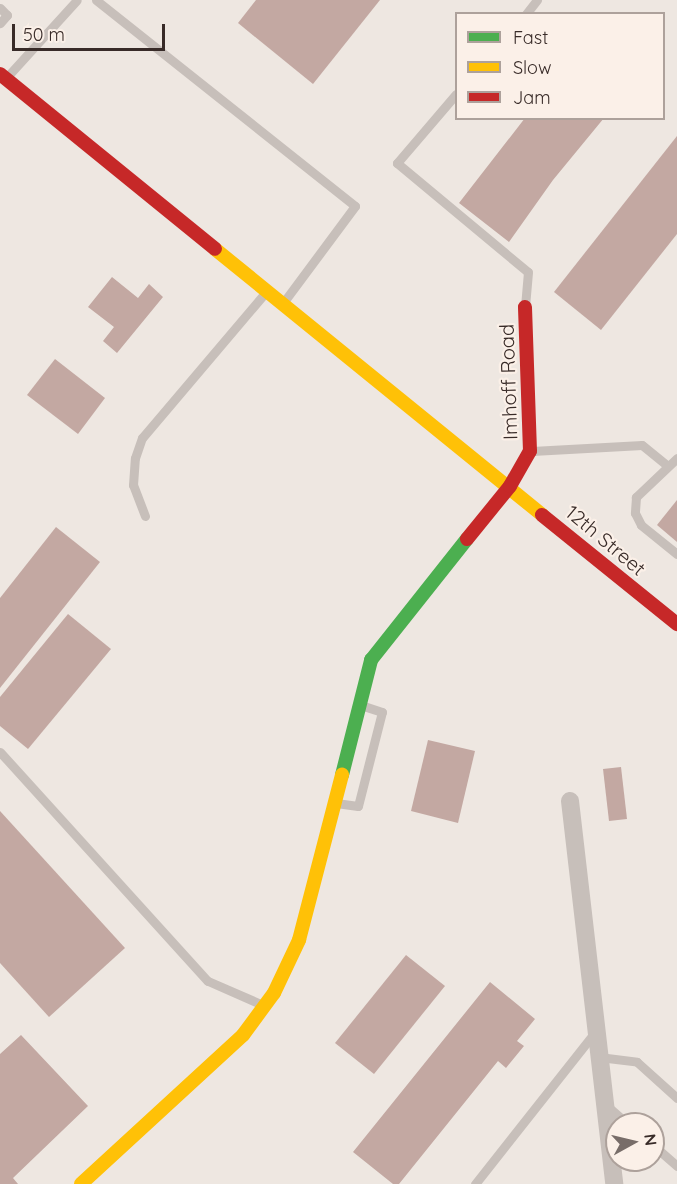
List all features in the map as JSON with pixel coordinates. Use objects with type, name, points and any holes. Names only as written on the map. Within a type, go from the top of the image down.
[{"type":"street","name":"12th Street","points":[[3,76],[677,624]]},
{"type":"street","name":"Imhoff Road","points":[[81,1184],[243,1035],[274,993],[299,940],[371,660],[510,486],[530,451],[525,307]]},
{"type":"street","points":[[570,801],[614,1184]]},
{"type":"lane","points":[[3,76],[77,0]]},
{"type":"lane","points":[[96,0],[355,206],[283,303]]},
{"type":"lane","points":[[528,12],[537,0]]},
{"type":"lane","points":[[0,8],[7,15],[0,23]]},
{"type":"lane","points":[[455,95],[397,163],[528,272],[525,307]]},
{"type":"lane","points":[[145,516],[133,485],[135,458],[142,438],[267,290]]},
{"type":"lane","points":[[530,451],[642,445],[667,465]]},
{"type":"lane","points":[[677,458],[667,465],[636,497],[636,513],[641,525],[677,554]]},
{"type":"lane","points":[[334,802],[358,806],[382,712],[360,705]]},
{"type":"lane","points":[[0,752],[208,981],[264,1006]]},
{"type":"lane","points":[[475,1184],[596,1030]]},
{"type":"lane","points":[[599,1057],[637,1062],[677,1098]]},
{"type":"lane","points":[[605,1104],[614,1112]]},
{"type":"lane","points":[[665,1156],[677,1166]]},
{"type":"building","points":[[256,0],[380,0],[313,84],[238,23]]},
{"type":"building","points":[[523,120],[602,120],[553,180],[509,242],[459,203]]},
{"type":"building","points":[[677,136],[677,234],[601,330],[554,292]]},
{"type":"building","points":[[112,277],[138,298],[149,284],[163,297],[117,353],[103,341],[114,327],[88,307]]},
{"type":"building","points":[[55,359],[105,398],[78,434],[27,395]]},
{"type":"building","points":[[677,500],[677,542],[657,525]]},
{"type":"building","points":[[56,527],[100,562],[0,688],[0,598]]},
{"type":"building","points":[[68,614],[111,649],[28,749],[0,726],[0,697]]},
{"type":"building","points":[[428,740],[475,751],[458,823],[411,811]]},
{"type":"building","points":[[621,767],[627,819],[609,821],[603,769]]},
{"type":"building","points":[[0,811],[125,948],[49,1017],[0,963]]},
{"type":"building","points":[[406,955],[445,986],[374,1074],[335,1043]]},
{"type":"building","points":[[490,982],[535,1019],[517,1041],[524,1046],[506,1068],[498,1061],[399,1184],[393,1184],[353,1152]]},
{"type":"building","points":[[21,1035],[88,1106],[13,1178],[18,1184],[0,1184],[0,1054]]},
{"type":"traffic: fast","points":[[342,775],[371,660],[467,539]]},
{"type":"traffic: slow","points":[[215,249],[542,515]]},
{"type":"traffic: slow","points":[[81,1184],[243,1035],[274,993],[299,940],[342,775]]},
{"type":"traffic: jam","points":[[0,74],[215,249]]},
{"type":"traffic: jam","points":[[467,539],[510,486],[530,451],[525,307]]},
{"type":"traffic: jam","points":[[542,515],[677,624]]}]
